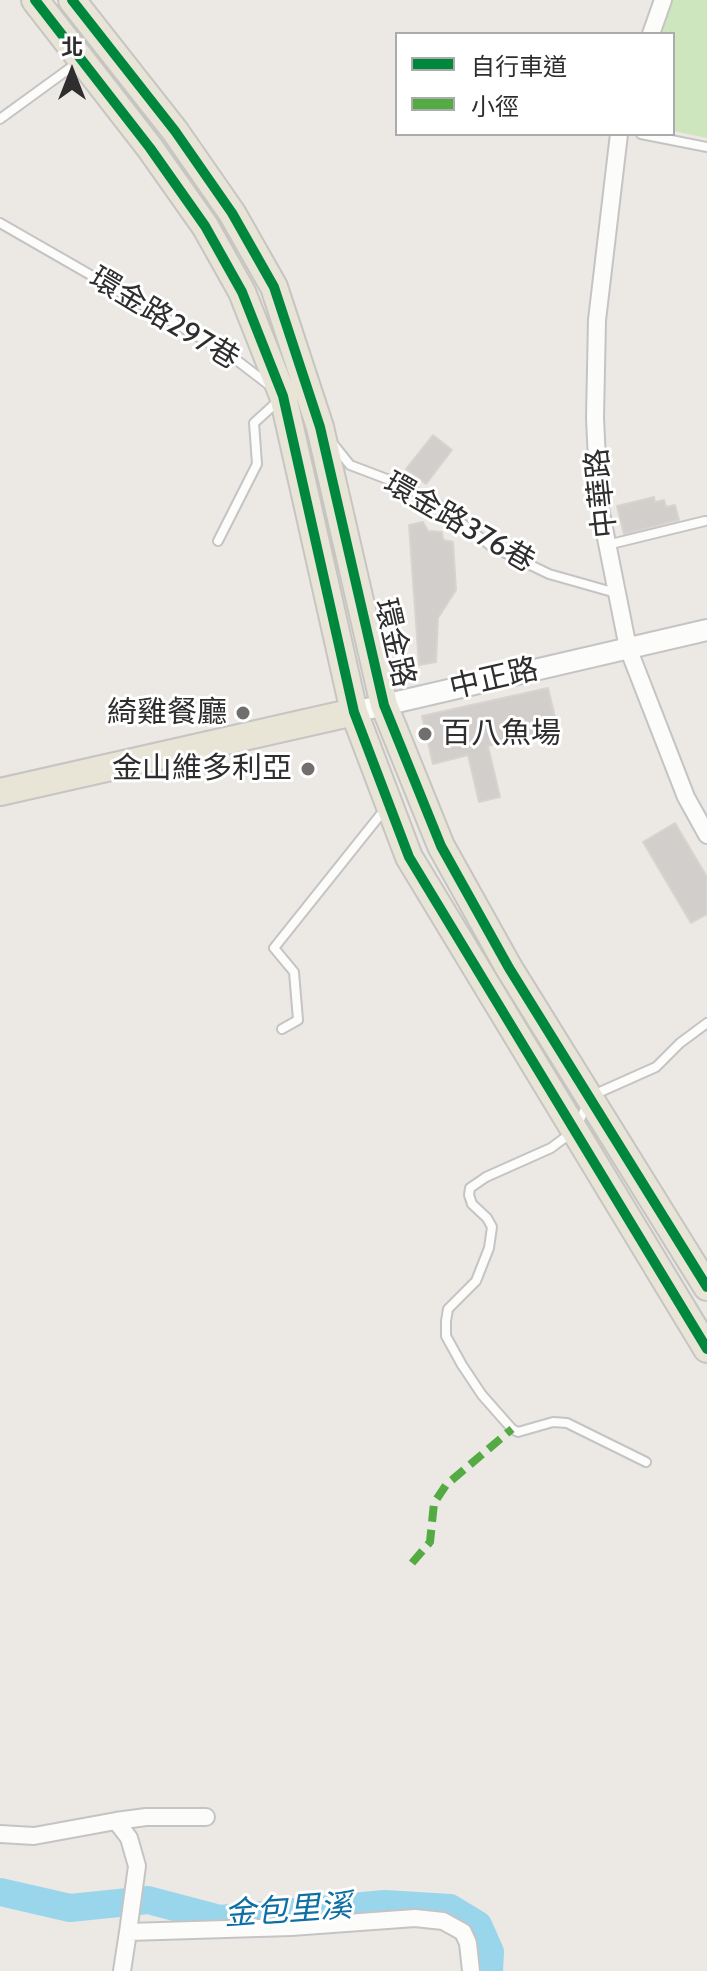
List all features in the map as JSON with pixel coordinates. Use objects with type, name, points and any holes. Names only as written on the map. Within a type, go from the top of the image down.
[{"type":"main road","name":"環金路","points":[[35,0],[150,148],[205,226],[242,292],[290,402],[354,712],[409,857],[707,1349]]},
{"type":"main road","name":"環金路","points":[[72,0],[175,131],[232,213],[274,287],[314,422],[384,705],[441,846],[509,968],[707,1287]]},
{"type":"main road","name":"中正路","points":[[0,792],[354,712]]},
{"type":"street","points":[[652,32],[663,0]]},
{"type":"street","name":"中華路","points":[[619,136],[597,320],[599,503],[628,648],[686,797],[707,835]]},
{"type":"street","name":"中正路","points":[[354,712],[707,630]]},
{"type":"street","points":[[0,1834],[34,1836],[146,1817],[206,1817]]},
{"type":"street","points":[[116,1821],[129,1838],[137,1866],[136,1890],[122,1971]]},
{"type":"street","points":[[128,1932],[429,1919],[443,1921],[463,1932],[468,1943],[471,1971]]},
{"type":"lane","points":[[0,119],[81,60]]},
{"type":"lane","points":[[651,136],[707,147]]},
{"type":"lane","name":"環金路297巷","points":[[0,223],[230,355],[290,402]]},
{"type":"lane","points":[[218,541],[257,464],[254,423],[290,402]]},
{"type":"lane","name":"環金路376巷","points":[[314,422],[350,465],[400,484],[437,504],[491,546],[549,574],[616,593]]},
{"type":"lane","points":[[607,545],[705,521]]},
{"type":"lane","points":[[282,1029],[298,1020],[294,972],[274,948],[389,804]]},
{"type":"lane","points":[[646,1462],[567,1423],[553,1422],[518,1432],[512,1429],[482,1395],[446,1336],[448,1309],[476,1281],[489,1248],[492,1227],[472,1204],[470,1188],[486,1177],[551,1148],[575,1130],[591,1096],[656,1067],[680,1043],[707,1023]]},
{"type":"green space","points":[[671,0],[707,0],[707,138],[675,131],[675,32],[661,32]]},
{"type":"building","points":[[433,435],[452,450],[426,484],[406,469]]},
{"type":"building","points":[[654,497],[655,502],[664,500],[666,507],[675,505],[679,520],[624,534],[617,506]]},
{"type":"building","points":[[423,522],[428,531],[442,532],[443,540],[453,542],[456,590],[438,618],[436,662],[419,665],[409,525]]},
{"type":"building","points":[[548,688],[558,730],[488,746],[500,797],[479,802],[468,755],[433,764],[422,716]]},
{"type":"building","points":[[675,823],[707,877],[707,914],[691,923],[643,842]]},
{"type":"waterway","name":"金包里溪","points":[[0,1892],[70,1908],[148,1900],[220,1919],[385,1904],[450,1908],[478,1925],[490,1952],[489,1971]]},
{"type":"marked path","points":[[412,1563],[430,1542],[434,1503],[446,1485],[512,1429]]},
{"type":"cycle path","points":[[35,0],[150,148],[205,226],[242,292],[283,396],[354,712],[409,857],[707,1349]]},
{"type":"cycle path","points":[[72,0],[175,131],[232,213],[274,287],[320,427],[384,705],[441,846],[509,968],[707,1287]]},
{"type":"place","name":"綺雞餐廳","points":[[243,713]]},
{"type":"place","name":"百八魚場","points":[[425,734]]},
{"type":"place","name":"金山維多利亞","points":[[308,769]]}]
